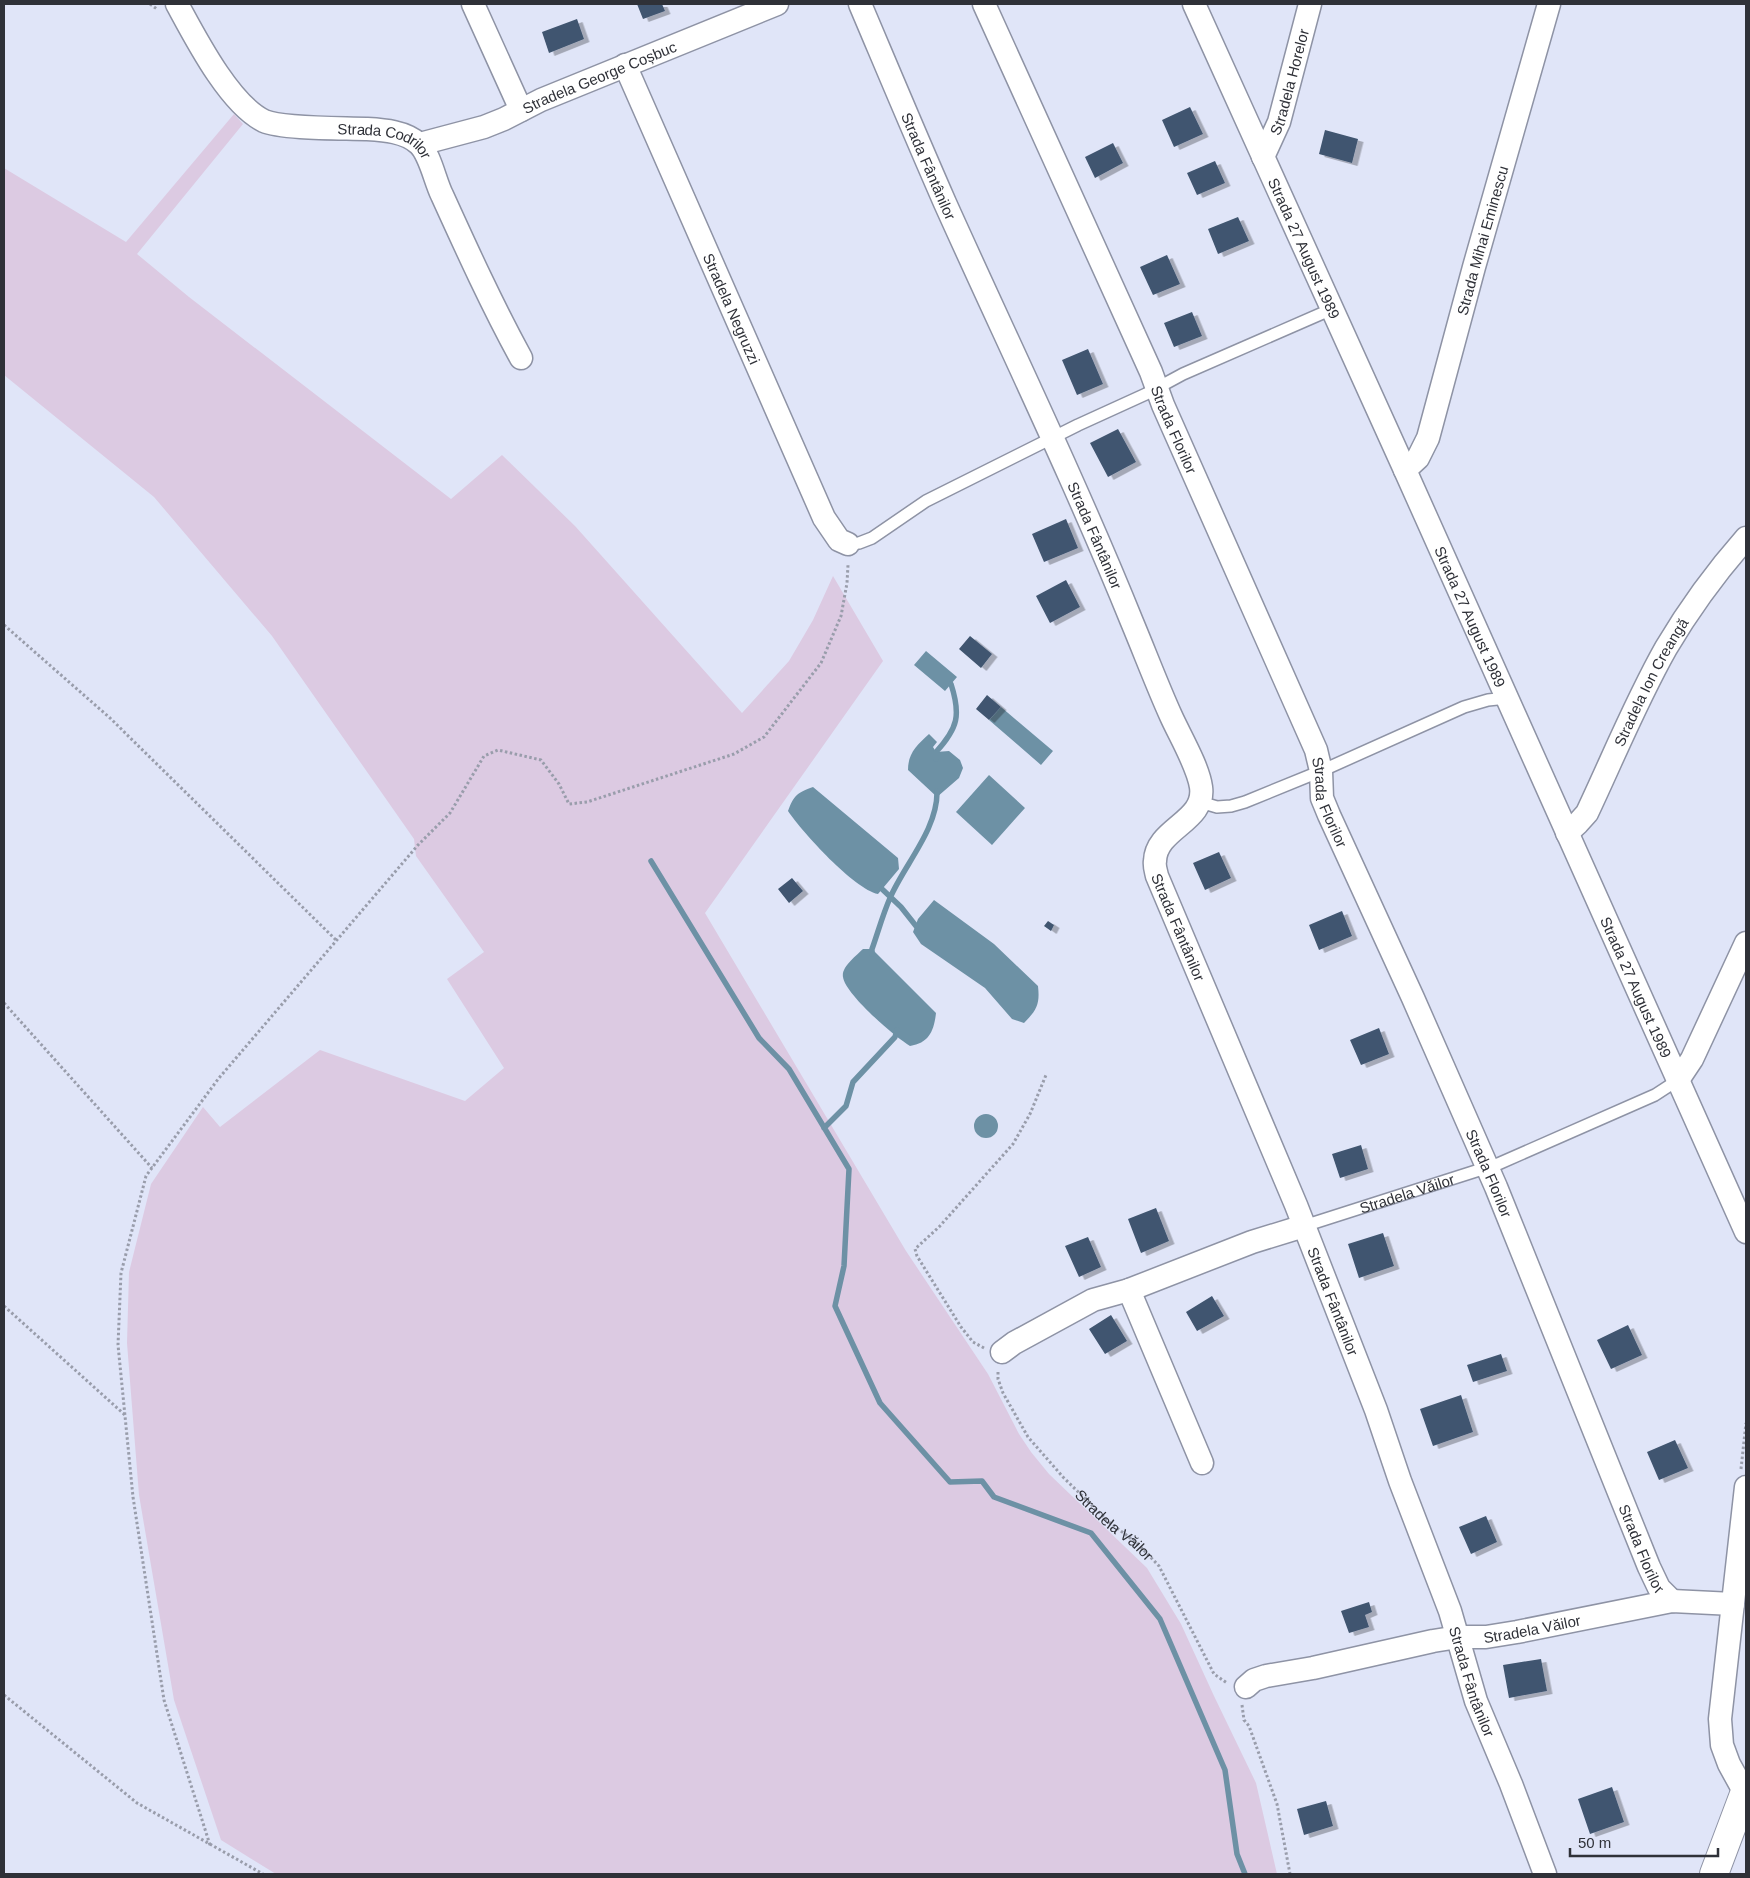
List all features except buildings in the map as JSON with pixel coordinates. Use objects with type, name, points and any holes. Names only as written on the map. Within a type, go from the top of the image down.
[{"type":"main road","points":[[1714,1874],[1746,1791]]},
{"type":"street","name":"Strada Codrilor","points":[[177,4],[194,34],[236,97],[249,110],[265,121],[283,125],[390,131],[408,137],[420,144],[484,287],[521,358]]},
{"type":"street","points":[[473,4],[521,110]]},
{"type":"street","name":"Stradela George Coșbuc","points":[[420,144],[484,127],[625,65],[777,4]]},
{"type":"street","name":"Strada Fântânilor","points":[[860,4],[945,202],[1053,439],[1197,773],[1202,788],[1200,802],[1184,823],[1169,834],[1160,844],[1154,860],[1157,876],[1304,1226],[1376,1410],[1400,1481],[1450,1611],[1476,1701],[1511,1784],[1545,1874]]},
{"type":"street","name":"Strada Florilor","points":[[984,4],[1157,388],[1316,750],[1321,771],[1322,798],[1329,815],[1413,998],[1486,1168],[1500,1196],[1649,1567],[1660,1588],[1672,1601]]},
{"type":"street","name":"Strada 27 August 1989","points":[[1194,4],[1678,1080],[1744,1221]]},
{"type":"street","name":"Stradela Horelor","points":[[1262,157],[1279,122],[1310,4]]},
{"type":"street","name":"Strada Mihai Eminescu","points":[[1405,470],[1418,458],[1428,438],[1474,267],[1549,4]]},
{"type":"street","name":"Stradela Negruzzi","points":[[625,65],[824,518],[839,540],[848,544]]},
{"type":"street","name":"Stradela Ion Creangă","points":[[1567,832],[1578,824],[1587,813],[1648,682],[1666,648],[1703,591],[1746,538]]},
{"type":"street","points":[[1678,1080],[1692,1058],[1746,943]]},
{"type":"street","name":"Stradela Văilor","points":[[1002,1352],[1014,1343],[1093,1300],[1129,1290],[1252,1242],[1304,1226]]},
{"type":"street","points":[[1129,1290],[1202,1463]]},
{"type":"street","points":[[1746,1487],[1720,1719],[1722,1745],[1729,1764],[1746,1791]]},
{"type":"street","name":"Stradela Văilor","points":[[1246,1687],[1254,1680],[1266,1676],[1313,1668],[1458,1637],[1486,1637],[1517,1632],[1672,1601],[1733,1604]]},
{"type":"lane","points":[[848,544],[859,543],[872,538],[926,501],[1182,374],[1332,309]]},
{"type":"lane","points":[[1200,802],[1216,807],[1231,806],[1321,771],[1464,707],[1488,700],[1507,698]]},
{"type":"lane","name":"Stradela Văilor","points":[[1304,1226],[1486,1168],[1655,1095],[1678,1080]]},
{"type":"path","points":[[210,1845],[164,1700],[133,1497],[118,1345],[121,1273],[146,1176],[219,1078],[418,845],[450,813],[484,756],[498,750],[541,760],[559,784],[569,804],[587,802],[734,754],[764,737],[821,663],[841,616],[848,583],[848,544]]},
{"type":"path","points":[[4,625],[110,718],[336,940]]},
{"type":"path","points":[[4,1003],[152,1168]]},
{"type":"path","points":[[1002,1352],[987,1349],[973,1342],[956,1319],[915,1249],[939,1227],[1013,1144],[1030,1114],[1046,1075]]},
{"type":"path","points":[[4,1306],[125,1415]]},
{"type":"path","name":"Stradela Văilor","points":[[1002,1352],[998,1379],[1003,1393],[1028,1437],[1063,1477],[1110,1523],[1137,1543],[1159,1566],[1214,1674],[1228,1683],[1246,1687]]},
{"type":"path","points":[[1246,1687],[1242,1696],[1244,1720],[1249,1726],[1272,1788],[1290,1874]]},
{"type":"path","points":[[4,1695],[137,1803],[263,1874]]},
{"type":"shaded area","points":[[234,114],[243,124],[137,254],[189,297],[451,499],[502,455],[575,526],[742,713],[789,661],[813,620],[833,576],[883,661],[705,913],[906,1251],[988,1374],[1019,1434],[1031,1452],[1049,1474],[1147,1568],[1181,1624],[1256,1783],[1277,1874],[276,1874],[221,1840],[174,1700],[139,1495],[127,1343],[129,1272],[151,1184],[203,1107],[220,1127],[320,1050],[465,1101],[504,1068],[447,979],[484,952],[416,856],[414,839],[272,636],[154,497],[4,375],[4,168],[126,242]]},
{"type":"water","points":[[926,651],[957,677],[945,691],[914,665]]},
{"type":"water","points":[[1001,707],[1053,751],[1041,765],[989,720]]},
{"type":"water","points":[[929,734],[937,742],[933,747],[936,752],[949,751],[960,760],[963,768],[959,778],[937,797],[908,770],[911,754]]},
{"type":"water","points":[[989,775],[1025,808],[992,845],[956,812]]},
{"type":"water","points":[[813,787],[898,858],[899,869],[878,894],[868,890],[843,871],[805,833],[788,811],[797,795]]},
{"type":"water","points":[[934,900],[994,944],[1038,986],[1037,1006],[1024,1023],[1012,1019],[985,988],[921,944],[913,932],[918,919]]},
{"type":"water","points":[[863,949],[872,949],[936,1013],[932,1031],[922,1042],[910,1046],[883,1025],[852,994],[843,977],[843,973],[850,961]]},
{"type":"water","points":[[986,1114],[994,1118],[998,1126],[994,1134],[986,1138],[978,1134],[974,1126],[978,1118]]},
{"type":"waterway","points":[[936,759],[936,752],[949,736],[956,721],[956,704],[951,684]]},
{"type":"waterway","points":[[872,954],[872,949],[890,898],[932,819],[937,791]]},
{"type":"waterway","points":[[651,861],[759,1038],[789,1069],[849,1169],[844,1266],[835,1306],[880,1403],[950,1482],[982,1481],[994,1497],[1091,1533],[1160,1619],[1225,1770],[1237,1854],[1245,1874]]},
{"type":"waterway","points":[[882,889],[901,907],[916,926]]},
{"type":"waterway","points":[[824,1128],[846,1106],[853,1082],[895,1037],[897,1030]]}]
